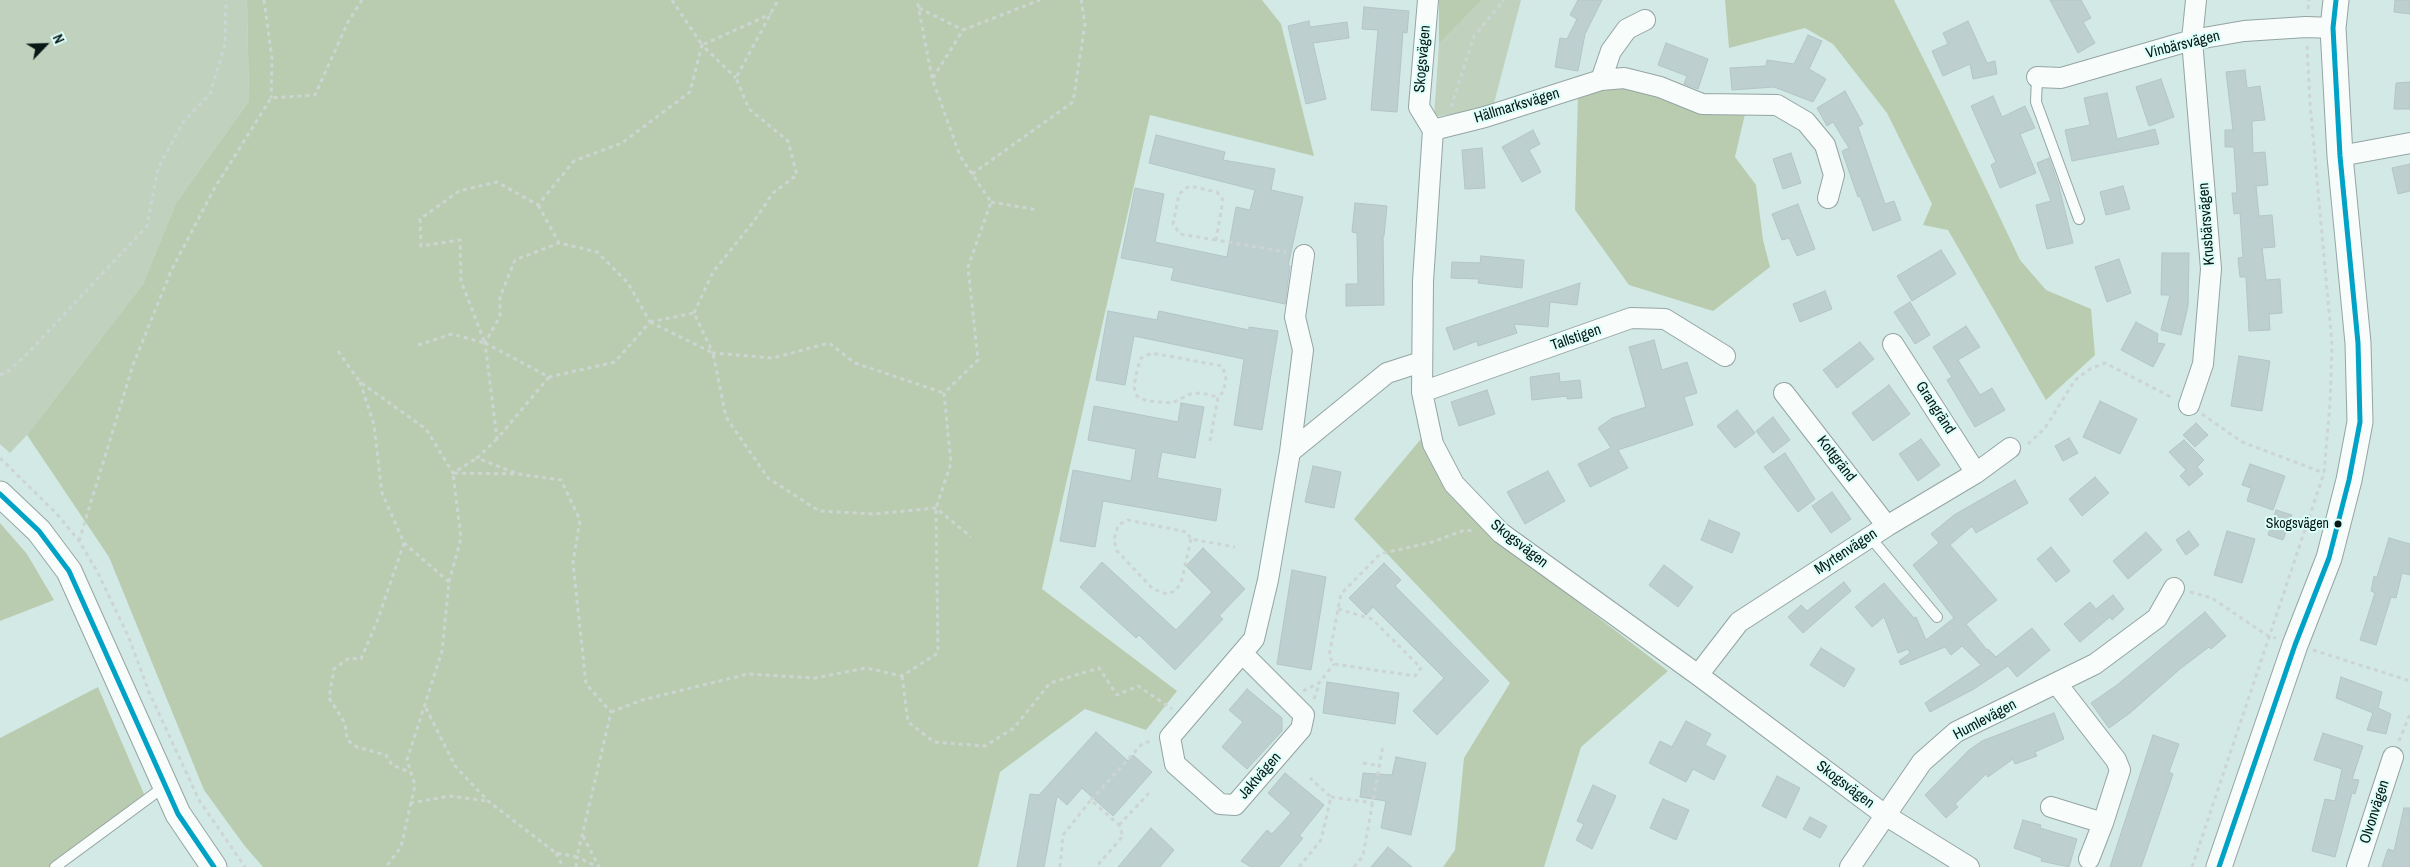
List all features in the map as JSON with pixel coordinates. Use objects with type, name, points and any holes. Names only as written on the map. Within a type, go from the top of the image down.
[{"type":"street","name":"Skogsvägen","points":[[1428,0],[1419,107],[1439,128],[1423,281],[1422,392],[1433,444],[1454,484],[1501,534],[1698,675],[1885,815],[1969,867]]},
{"type":"street","name":"Krusbärsvägen","points":[[2190,405],[2203,364],[2211,269],[2192,40],[2196,0]]},
{"type":"street","points":[[2219,867],[2295,644],[2329,558],[2349,480],[2360,422],[2358,343],[2340,156],[2333,28],[2336,0]]},
{"type":"street","points":[[1601,80],[1611,51],[1616,44],[1627,29],[1645,20]]},
{"type":"street","name":"Vinbärsvägen","points":[[2037,76],[2061,78],[2192,40],[2244,32],[2306,27],[2333,28]]},
{"type":"street","name":"Hällmarksvägen","points":[[1439,128],[1485,116],[1601,80],[1624,78],[1660,87],[1702,104],[1777,105],[1806,122],[1824,145],[1834,175],[1828,198]]},
{"type":"street","points":[[2340,156],[2410,142]]},
{"type":"street","points":[[1170,737],[1254,639],[1268,580],[1290,452],[1303,350],[1295,317],[1304,256]]},
{"type":"street","name":"Tallstigen","points":[[1422,392],[1631,318],[1665,319],[1725,356]]},
{"type":"street","name":"Grangränd","points":[[1893,344],[1976,473]]},
{"type":"street","points":[[1290,452],[1387,373],[1421,362]]},
{"type":"street","name":"Kottgränd","points":[[1784,393],[1887,526]]},
{"type":"street","name":"Myrtenvägen","points":[[1698,675],[1739,622],[1887,526],[1976,473],[2010,448]]},
{"type":"street","points":[[0,494],[38,530],[69,571],[164,786],[178,814],[214,867]]},
{"type":"street","name":"Humlevägen","points":[[1850,867],[1922,762],[1956,732],[2095,664],[2157,618],[2174,588]]},
{"type":"street","name":"Jaktvägen","points":[[1170,737],[1175,764],[1220,804],[1234,805],[1301,729],[1304,715],[1243,654]]},
{"type":"street","points":[[2057,684],[2116,760],[2120,770],[2089,859]]},
{"type":"street","name":"Olvonvägen","points":[[2357,867],[2393,757]]},
{"type":"street","points":[[2051,807],[2103,822]]},
{"type":"lane","points":[[2037,76],[2036,102],[2079,219]]},
{"type":"lane","points":[[1870,537],[1937,617]]},
{"type":"lane","points":[[55,867],[164,786]]},
{"type":"path","points":[[0,374],[5,374],[26,355],[147,226],[158,168],[184,121],[210,94],[225,44],[226,0]]},
{"type":"path","points":[[79,541],[133,364],[171,271],[214,189],[271,98],[272,59],[264,0]]},
{"type":"path","points":[[271,98],[315,96],[348,22],[362,0]]},
{"type":"path","points":[[672,0],[702,45],[736,78],[749,109],[788,141],[797,175],[773,193],[713,272],[694,313]]},
{"type":"path","points":[[736,78],[778,0]]},
{"type":"path","points":[[916,0],[932,78],[960,156],[991,202],[1038,210]]},
{"type":"path","points":[[932,78],[963,30],[1040,0]]},
{"type":"path","points":[[972,174],[1073,102],[1085,24],[1081,0]]},
{"type":"path","points":[[1439,128],[1474,36],[1504,0]]},
{"type":"path","points":[[2192,867],[2324,473],[2330,404],[2332,344],[2310,103],[2306,27],[2309,0]]},
{"type":"path","points":[[918,8],[963,30]]},
{"type":"path","points":[[702,45],[772,14]]},
{"type":"path","points":[[538,205],[574,161],[622,143],[690,92],[702,45]]},
{"type":"path","points":[[497,439],[486,343],[461,281],[460,240],[421,246],[420,219],[459,191],[497,182],[538,205],[559,243]]},
{"type":"path","points":[[1216,240],[1223,200],[1217,192],[1189,186],[1179,194],[1173,224],[1180,234],[1304,256]]},
{"type":"path","points":[[944,393],[978,360],[968,267],[991,202]]},
{"type":"path","points":[[486,343],[500,316],[500,297],[515,260],[559,243],[597,252],[628,283],[650,322],[714,353],[773,358],[829,343],[855,363],[944,393]]},
{"type":"path","points":[[452,473],[477,458],[497,439],[549,377],[615,362],[650,322],[694,313]]},
{"type":"path","points":[[694,313],[714,353],[726,417],[768,478],[819,511],[874,514],[936,508],[971,537]]},
{"type":"path","points":[[418,345],[452,334],[486,343],[549,377]]},
{"type":"path","points":[[338,352],[360,382],[374,425],[382,493],[404,543],[449,582]]},
{"type":"path","points":[[1210,441],[1218,397],[1224,391],[1226,376],[1222,366],[1152,353],[1142,358],[1137,370],[1134,387],[1137,396],[1147,401],[1172,404],[1190,394],[1201,393],[1218,397]]},
{"type":"path","points":[[2010,448],[2029,444],[2040,433],[2075,380],[2090,369],[2105,363],[2156,389]]},
{"type":"path","points":[[360,382],[426,429],[452,473],[461,538],[449,582],[442,651],[407,760],[415,785],[401,847],[386,867]]},
{"type":"path","points":[[611,712],[642,700],[748,674],[815,678],[866,668],[902,676],[938,653],[936,508],[951,463],[944,393]]},
{"type":"path","points":[[2242,442],[2324,473]]},
{"type":"path","points":[[477,458],[518,474]]},
{"type":"path","points":[[452,473],[518,474],[561,480],[580,520],[573,563],[586,684],[611,712]]},
{"type":"path","points":[[1191,539],[1181,583],[1176,591],[1167,594],[1154,589],[1141,577],[1117,551],[1114,540],[1118,526],[1128,520],[1186,532],[1191,539],[1235,547]]},
{"type":"path","points":[[1338,609],[1372,619],[1421,668],[1415,676],[1334,664],[1329,656],[1338,609],[1341,594],[1380,554],[1432,542],[1465,530],[1501,534]]},
{"type":"path","points":[[404,543],[378,619],[361,659],[349,658],[334,669],[329,698],[345,723],[347,740],[357,747],[386,755],[392,765],[411,773]]},
{"type":"path","points":[[2174,588],[2212,598],[2268,636],[2410,682]]},
{"type":"path","points":[[1292,702],[1300,693],[1320,683],[1334,664]]},
{"type":"path","points":[[902,676],[908,722],[934,742],[985,746],[1014,728],[1050,683],[1099,668],[1118,695],[1138,686],[1186,719]]},
{"type":"path","points":[[425,707],[455,766],[488,801],[556,853],[564,867]]},
{"type":"path","points":[[576,867],[611,712]]},
{"type":"path","points":[[2393,757],[2410,714]]},
{"type":"path","points":[[1060,867],[1063,835],[1091,800],[1142,743],[1170,737]]},
{"type":"path","points":[[1354,867],[1362,856],[1384,745]]},
{"type":"path","points":[[1363,763],[1380,766]]},
{"type":"path","points":[[1310,778],[1331,797],[1373,802]]},
{"type":"path","points":[[1119,825],[1149,793]]},
{"type":"path","points":[[410,803],[450,796],[488,801]]},
{"type":"path","points":[[1299,867],[1321,840],[1331,797]]},
{"type":"path","points":[[1091,800],[1119,825],[1122,836],[1096,867]]},
{"type":"path","points":[[583,835],[598,867]]},
{"type":"path","points":[[556,853],[577,857],[598,867]]},
{"type":"green space","points":[[0,0],[247,0],[249,101],[176,203],[143,284],[27,435],[10,453],[0,444]]},
{"type":"green space","points":[[247,0],[1262,0],[1281,24],[1314,156],[1150,115],[1042,589],[1177,691],[1146,730],[1085,709],[1000,772],[978,867],[263,867],[244,845],[204,790],[109,557],[27,435],[143,284],[176,203],[249,101]]},
{"type":"green space","points":[[1439,0],[1482,0],[1439,44]]},
{"type":"green space","points":[[1482,0],[1521,0],[1493,107],[1434,117],[1439,44]]},
{"type":"green space","points":[[1725,0],[1894,0],[2020,260],[2046,290],[2091,309],[2095,355],[2046,400],[1948,230],[1923,225],[1932,204],[1887,113],[1833,44],[1805,28],[1729,48]]},
{"type":"green space","points":[[1630,86],[1745,114],[1735,157],[1756,185],[1763,240],[1770,267],[1713,311],[1629,285],[1575,210],[1578,94]]},
{"type":"green space","points":[[1421,439],[1444,487],[1500,542],[1668,671],[1581,747],[1544,867],[1443,867],[1455,850],[1464,758],[1510,683],[1354,519]]},
{"type":"green space","points":[[0,523],[27,554],[54,600],[0,621]]},
{"type":"green space","points":[[98,687],[144,794],[53,867],[0,867],[0,738]]},
{"type":"building","points":[[1578,0],[1602,0],[1585,34],[1578,71],[1555,67],[1560,38],[1567,39],[1577,19],[1570,15]]},
{"type":"building","points":[[2050,0],[2081,0],[2091,18],[2083,22],[2095,43],[2078,53]]},
{"type":"building","points":[[2395,0],[2410,0],[2410,14],[2394,12]]},
{"type":"building","points":[[1364,7],[1409,11],[1407,33],[1403,32],[1397,112],[1371,110],[1378,30],[1362,29]]},
{"type":"building","points":[[1309,21],[1310,27],[1347,22],[1349,38],[1313,43],[1326,99],[1306,104],[1288,26]]},
{"type":"building","points":[[1968,21],[1987,63],[1995,61],[1997,74],[1973,79],[1970,64],[1943,76],[1932,51],[1948,44],[1943,33]]},
{"type":"building","points":[[1808,35],[1822,41],[1809,69],[1826,79],[1813,102],[1774,87],[1732,90],[1730,68],[1766,66],[1767,60],[1794,64]]},
{"type":"building","points":[[1666,43],[1708,59],[1698,89],[1684,84],[1687,76],[1658,65]]},
{"type":"building","points":[[2245,70],[2247,88],[2260,86],[2265,120],[2252,121],[2253,153],[2265,152],[2268,185],[2256,186],[2259,216],[2272,215],[2275,247],[2262,248],[2266,280],[2280,279],[2282,313],[2269,314],[2270,330],[2249,331],[2246,277],[2240,277],[2238,258],[2243,257],[2240,213],[2234,214],[2232,193],[2237,193],[2234,147],[2225,147],[2225,130],[2233,130],[2226,72]]},
{"type":"building","points":[[2161,79],[2174,117],[2149,126],[2136,87]]},
{"type":"building","points":[[2410,82],[2410,109],[2394,109],[2396,83]]},
{"type":"building","points":[[1845,91],[1863,124],[1858,127],[1885,204],[1894,201],[1901,220],[1873,231],[1860,196],[1858,197],[1842,151],[1849,148],[1833,122],[1827,126],[1817,108]]},
{"type":"building","points":[[2107,93],[2117,139],[2155,129],[2159,144],[2072,161],[2065,130],[2090,125],[2084,98]]},
{"type":"building","points":[[1993,96],[2002,117],[2025,106],[2035,128],[2020,134],[2036,173],[2000,188],[1991,165],[1996,162],[1971,106]]},
{"type":"building","points":[[1533,130],[1540,144],[1529,150],[1541,172],[1522,182],[1502,147]]},
{"type":"building","points":[[1156,135],[1225,152],[1223,160],[1275,169],[1271,190],[1303,197],[1288,266],[1290,266],[1285,304],[1171,280],[1174,268],[1121,258],[1135,188],[1164,194],[1155,242],[1227,257],[1236,207],[1250,210],[1255,190],[1149,163]]},
{"type":"building","points":[[1482,148],[1485,188],[1465,189],[1462,150]]},
{"type":"building","points":[[1791,153],[1801,183],[1783,189],[1773,159]]},
{"type":"building","points":[[2049,158],[2058,183],[2073,243],[2047,249],[2036,205],[2051,201],[2037,163]]},
{"type":"building","points":[[2410,164],[2410,191],[2398,194],[2392,168]]},
{"type":"building","points":[[2123,186],[2130,209],[2106,215],[2100,192]]},
{"type":"building","points":[[1355,203],[1387,206],[1383,236],[1384,305],[1346,306],[1346,284],[1358,284],[1357,233],[1352,232]]},
{"type":"building","points":[[1798,204],[1815,249],[1797,256],[1789,238],[1782,240],[1772,214]]},
{"type":"building","points":[[1941,250],[1956,274],[1912,301],[1897,276]]},
{"type":"building","points":[[2162,253],[2189,253],[2188,306],[2181,335],[2161,330],[2170,295],[2161,295]]},
{"type":"building","points":[[1481,256],[1524,260],[1522,288],[1478,283],[1479,279],[1451,278],[1452,262],[1480,263]]},
{"type":"building","points":[[2119,259],[2131,293],[2107,302],[2095,267]]},
{"type":"building","points":[[1580,283],[1577,305],[1550,302],[1548,327],[1514,324],[1517,333],[1478,346],[1477,341],[1454,350],[1446,328]]},
{"type":"building","points":[[1825,291],[1832,309],[1800,322],[1793,304]]},
{"type":"building","points":[[1910,302],[1930,335],[1915,344],[1894,312]]},
{"type":"building","points":[[1108,311],[1157,320],[1159,311],[1249,330],[1249,327],[1278,331],[1262,430],[1234,425],[1244,359],[1134,336],[1125,385],[1096,380]]},
{"type":"building","points":[[2136,322],[2158,334],[2157,343],[2165,344],[2153,367],[2121,350]]},
{"type":"building","points":[[1966,326],[1980,347],[1958,360],[1980,395],[1992,388],[2005,410],[1975,427],[1947,380],[1952,377],[1933,347]]},
{"type":"building","points":[[1654,340],[1662,370],[1687,362],[1697,393],[1684,397],[1693,425],[1618,450],[1628,468],[1590,487],[1578,464],[1611,448],[1598,428],[1612,418],[1646,407],[1629,347]]},
{"type":"building","points":[[1860,342],[1874,359],[1837,388],[1823,370]]},
{"type":"building","points":[[2239,356],[2270,361],[2262,411],[2231,406]]},
{"type":"building","points":[[1559,373],[1560,382],[1580,380],[1582,398],[1567,399],[1567,396],[1532,400],[1530,377]]},
{"type":"building","points":[[1889,385],[1910,414],[1873,441],[1852,413]]},
{"type":"building","points":[[1487,390],[1495,414],[1459,426],[1451,402]]},
{"type":"building","points":[[2100,401],[2137,419],[2120,454],[2083,437]]},
{"type":"building","points":[[1181,403],[1204,407],[1195,458],[1162,452],[1157,478],[1221,489],[1216,521],[1103,501],[1095,547],[1060,541],[1073,470],[1131,481],[1136,449],[1088,440],[1094,406],[1178,422]]},
{"type":"building","points":[[1737,410],[1755,433],[1735,448],[1717,426]]},
{"type":"building","points":[[1773,417],[1790,440],[1773,453],[1756,431]]},
{"type":"building","points":[[2196,423],[2208,435],[2195,447],[2183,435]]},
{"type":"building","points":[[2069,438],[2078,453],[2063,461],[2055,446]]},
{"type":"building","points":[[1921,439],[1940,465],[1918,481],[1899,454]]},
{"type":"building","points":[[2184,440],[2204,460],[2197,467],[2203,474],[2189,486],[2180,476],[2186,470],[2169,452]]},
{"type":"building","points":[[1785,453],[1815,499],[1798,512],[1764,467]]},
{"type":"building","points":[[2250,464],[2285,476],[2273,510],[2247,501],[2251,488],[2242,485]]},
{"type":"building","points":[[1313,466],[1341,472],[1334,508],[1305,502]]},
{"type":"building","points":[[1548,471],[1565,501],[1525,524],[1507,492]]},
{"type":"building","points":[[2095,477],[2109,493],[2082,516],[2069,499]]},
{"type":"building","points":[[2015,480],[2028,503],[1976,533],[1972,526],[1950,545],[1997,600],[1966,624],[1987,650],[1996,657],[2032,628],[2050,650],[2017,677],[2008,666],[1974,689],[1930,712],[1925,703],[1981,665],[1962,646],[1951,655],[1945,647],[1901,665],[1899,661],[1910,653],[1908,649],[1898,653],[1884,617],[1872,627],[1855,607],[1884,583],[1914,618],[1916,617],[1926,640],[1954,618],[1913,565],[1939,543],[1931,534],[1954,515]]},
{"type":"building","points":[[1832,492],[1851,519],[1831,533],[1812,506]]},
{"type":"building","points":[[2276,510],[2292,515],[2283,540],[2268,535]]},
{"type":"building","points":[[1709,520],[1740,533],[1732,553],[1701,540]]},
{"type":"building","points":[[2189,531],[2199,545],[2186,555],[2176,540]]},
{"type":"building","points":[[2227,531],[2255,539],[2242,583],[2214,575]]},
{"type":"building","points":[[2146,532],[2162,550],[2128,579],[2113,561]]},
{"type":"building","points":[[2389,538],[2410,544],[2410,575],[2402,573],[2396,598],[2391,597],[2376,645],[2360,640],[2375,593],[2371,591],[2374,576],[2377,577]]},
{"type":"building","points":[[2051,547],[2070,571],[2056,582],[2037,559]]},
{"type":"building","points":[[1203,548],[1245,589],[1219,616],[1223,619],[1175,670],[1139,635],[1136,638],[1080,587],[1102,562],[1176,630],[1212,592],[1186,566]]},
{"type":"building","points":[[1384,563],[1401,580],[1395,586],[1489,681],[1437,735],[1413,711],[1444,678],[1373,607],[1366,615],[1349,598]]},
{"type":"building","points":[[1664,565],[1693,587],[1678,607],[1649,585]]},
{"type":"building","points":[[1292,570],[1326,577],[1311,670],[1277,664]]},
{"type":"building","points":[[1844,582],[1851,591],[1803,633],[1788,617],[1801,605],[1807,611]]},
{"type":"building","points":[[2113,595],[2124,609],[2112,620],[2110,617],[2080,642],[2064,624],[2090,602],[2096,609]]},
{"type":"building","points":[[2205,612],[2226,636],[2211,649],[2209,647],[2180,669],[2130,713],[2109,728],[2091,703],[2117,685]]},
{"type":"building","points":[[1821,648],[1855,669],[1844,687],[1810,665]]},
{"type":"building","points":[[2341,677],[2382,692],[2378,708],[2391,714],[2386,734],[2367,730],[2373,713],[2336,698]]},
{"type":"building","points":[[1327,682],[1399,693],[1395,724],[1323,713]]},
{"type":"building","points":[[1247,689],[1282,718],[1282,731],[1247,769],[1222,747],[1243,722],[1229,710]]},
{"type":"building","points":[[2054,713],[2064,739],[2035,752],[2037,756],[2015,764],[2013,759],[1988,777],[1986,774],[1955,804],[1958,807],[1946,818],[1925,795],[1969,750],[1982,741]]},
{"type":"building","points":[[1686,721],[1711,734],[1705,745],[1726,756],[1714,780],[1693,769],[1686,782],[1649,763],[1660,741],[1672,747]]},
{"type":"building","points":[[1096,732],[1128,761],[1133,755],[1152,772],[1113,816],[1082,788],[1067,805],[1057,796],[1044,867],[1017,867],[1030,794],[1039,795]]},
{"type":"building","points":[[2323,733],[2363,746],[2352,779],[2359,780],[2355,794],[2352,793],[2335,857],[2312,851],[2325,799],[2335,801],[2342,769],[2314,760]]},
{"type":"building","points":[[2153,735],[2179,744],[2169,772],[2173,774],[2141,867],[2110,867]]},
{"type":"building","points":[[1396,757],[1426,763],[1411,835],[1381,828],[1386,801],[1360,797],[1363,773],[1392,775]]},
{"type":"building","points":[[1285,773],[1324,805],[1299,836],[1303,838],[1279,867],[1251,867],[1241,861],[1267,830],[1272,834],[1291,813],[1268,793]]},
{"type":"building","points":[[1777,776],[1800,788],[1786,818],[1762,806]]},
{"type":"building","points":[[1593,785],[1616,796],[1592,849],[1576,840],[1584,824],[1577,821]]},
{"type":"building","points":[[1663,799],[1689,810],[1676,840],[1650,828]]},
{"type":"building","points":[[2404,808],[2410,808],[2410,867],[2382,867],[2388,849],[2394,851]]},
{"type":"building","points":[[1810,817],[1827,826],[1820,838],[1803,829]]},
{"type":"building","points":[[2023,820],[2041,825],[2040,828],[2077,839],[2069,867],[2041,861],[2042,858],[2014,848]]},
{"type":"building","points":[[1151,828],[1174,850],[1160,867],[1118,867]]},
{"type":"building","points":[[1388,847],[1412,867],[1371,867]]},
{"type":"transit line","points":[[2219,867],[2295,645],[2329,558],[2349,480],[2360,422],[2358,343],[2340,156],[2333,28],[2336,0]]},
{"type":"transit line","points":[[0,494],[39,531],[69,571],[178,814],[214,867]]},
{"type":"place","name":"Skogsvägen","points":[[2338,524]]}]
